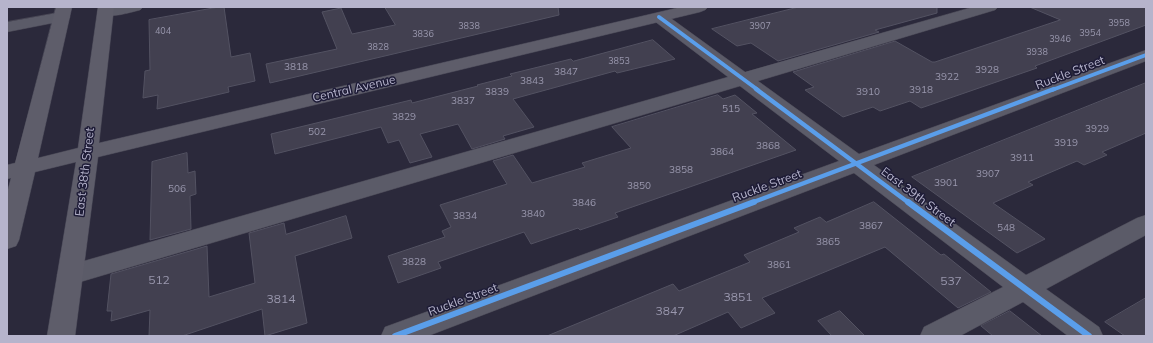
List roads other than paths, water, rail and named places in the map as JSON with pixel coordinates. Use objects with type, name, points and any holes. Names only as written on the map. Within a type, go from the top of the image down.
[{"type":"main road","name":"Central Avenue","points":[[16,169],[700,7]]},
{"type":"main road","name":"East 38th Street","points":[[61,336],[105,10]]},
{"type":"main road","points":[[7,240],[16,169],[63,12]]},
{"type":"street","points":[[105,10],[135,7]]},
{"type":"street","points":[[70,276],[990,7]]},
{"type":"street","points":[[7,27],[63,12]]},
{"type":"street","name":"East 39th Street","points":[[659,17],[1089,336]]},
{"type":"street","name":"Ruckle Street","points":[[395,336],[1146,55]]},
{"type":"street","points":[[934,336],[1146,224]]}]
